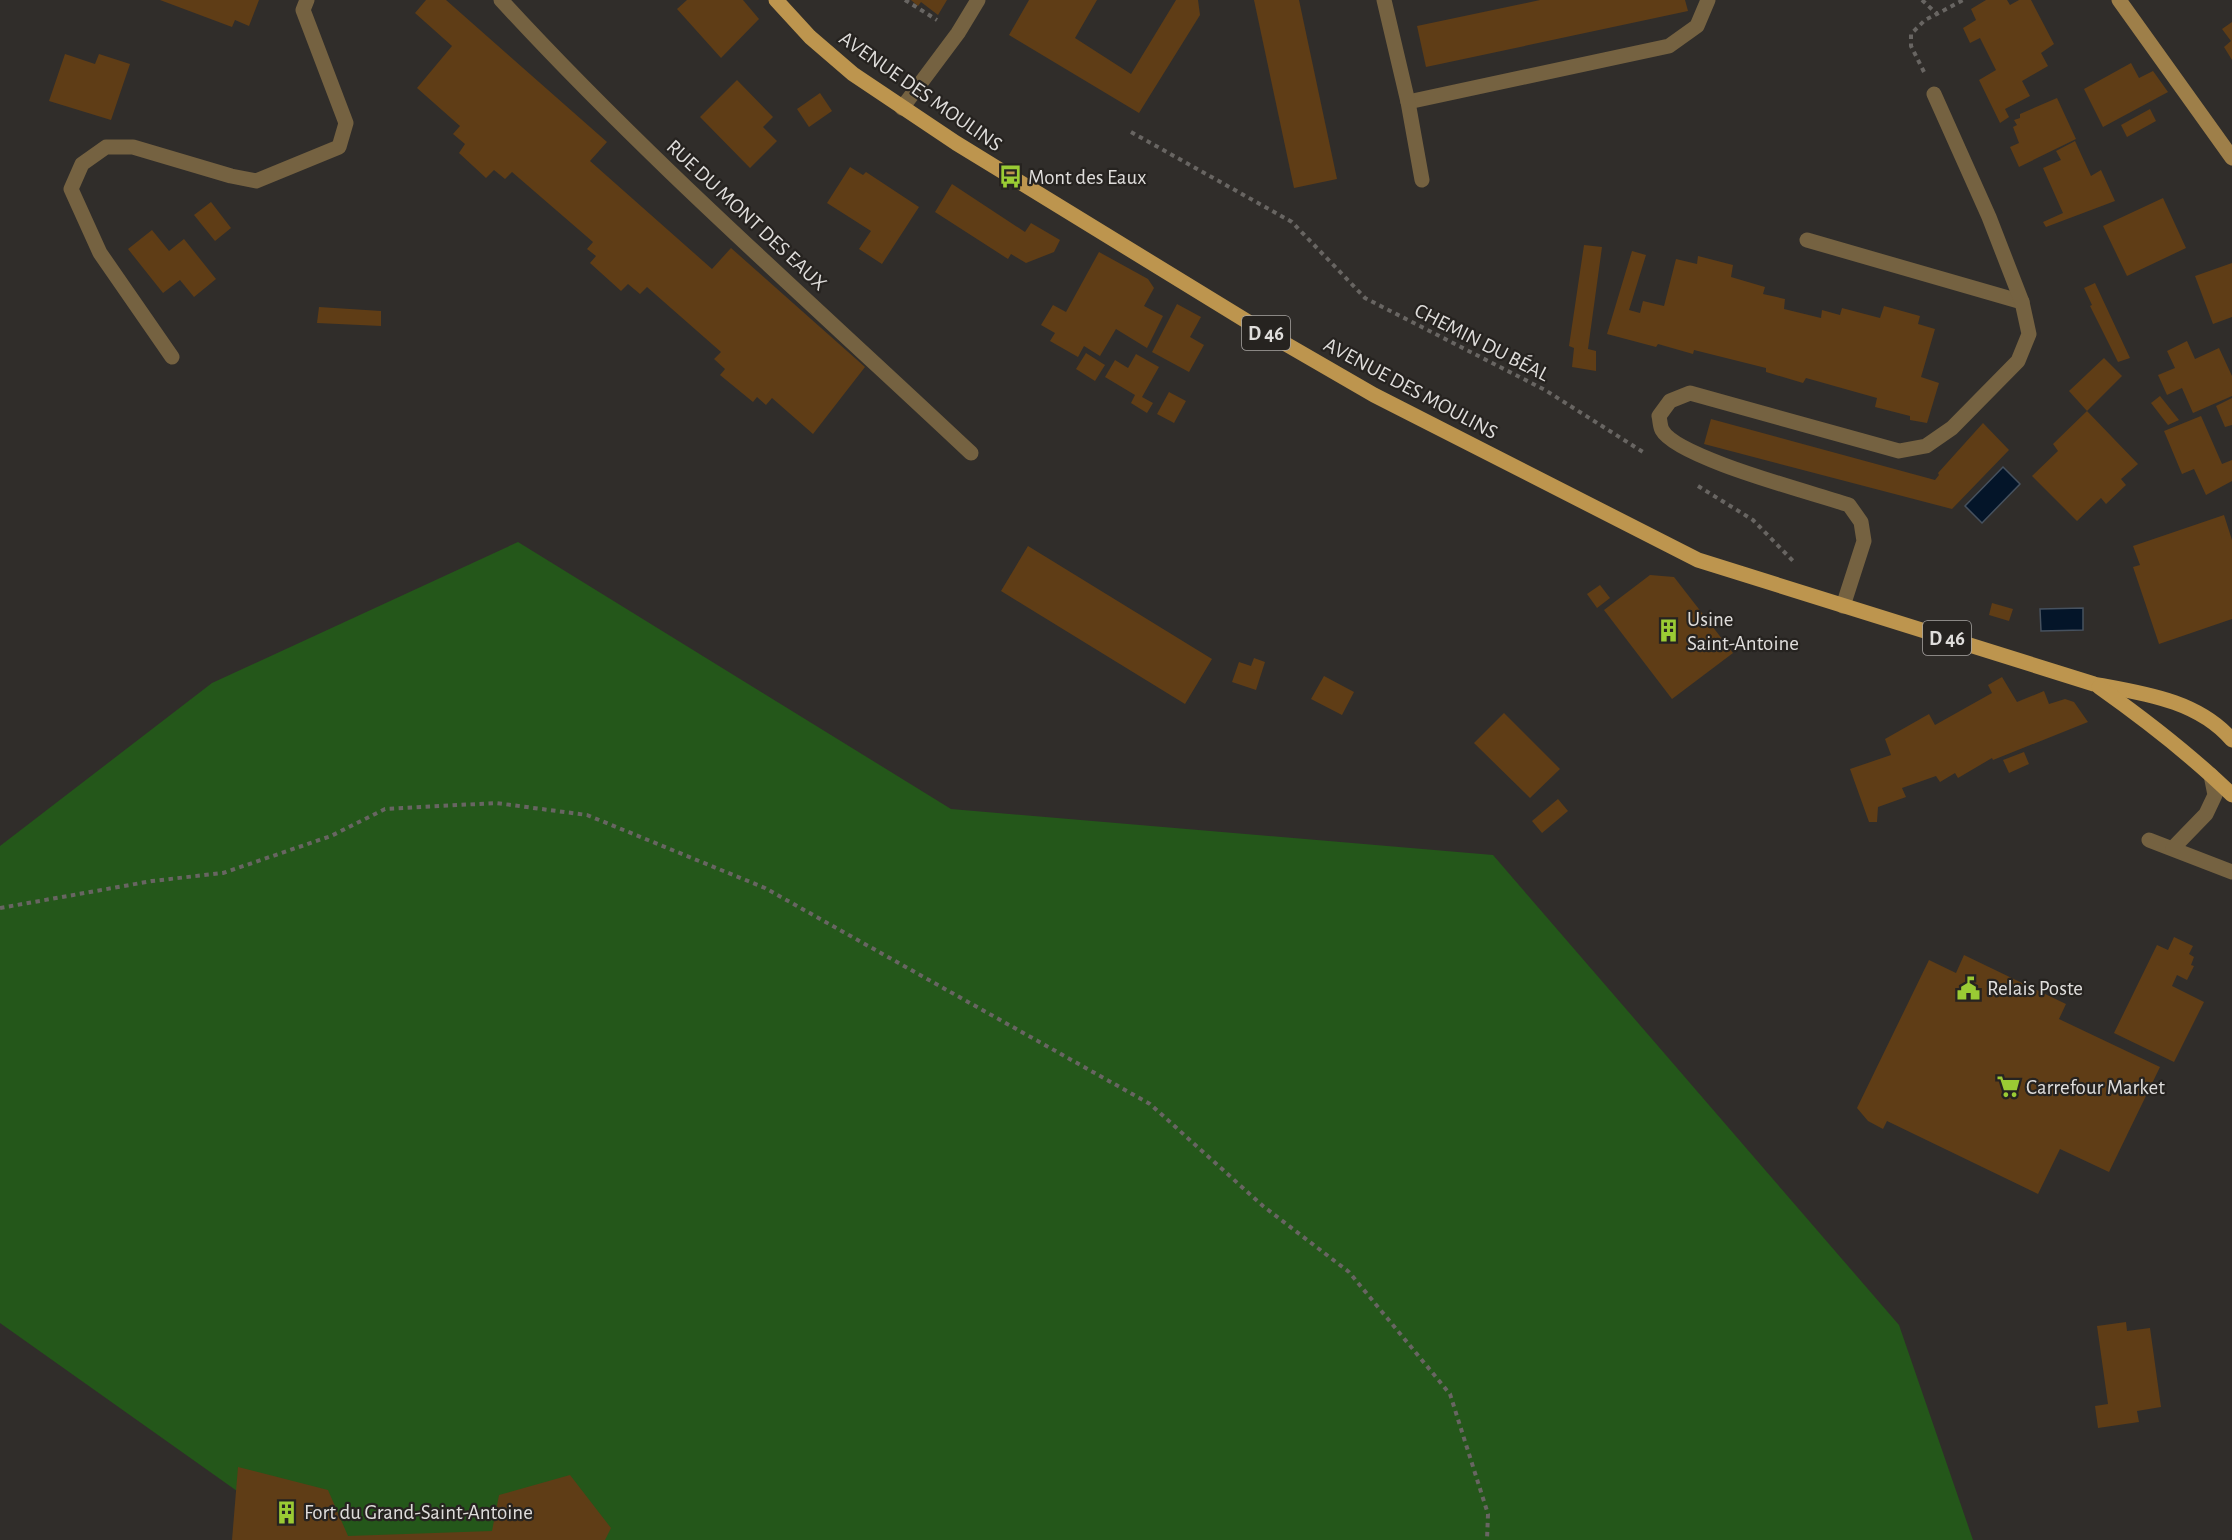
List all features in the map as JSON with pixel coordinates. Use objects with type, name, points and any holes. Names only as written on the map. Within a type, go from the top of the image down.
[{"type":"main road","name":"AVENUE DES MOULINS","points":[[776,0],[810,37],[853,75],[1010,177],[1253,325],[1374,395],[1698,560],[2094,684],[2151,695],[2185,706],[2223,729],[2232,740]]},
{"type":"main road","points":[[2119,0],[2232,158]]},
{"type":"main road","name":"AVENUE DES MOULINS","points":[[2094,684],[2151,723],[2232,795]]},
{"type":"street","points":[[172,357],[100,253],[71,189],[82,164],[106,147],[133,147],[231,176],[256,181],[339,147],[346,123],[303,10],[307,0]]},
{"type":"street","name":"RUE DU MONT DES EAUX","points":[[501,0],[558,62],[676,178],[971,453]]},
{"type":"street","points":[[902,108],[958,33],[978,0]]},
{"type":"street","points":[[1384,0],[1408,102],[1422,180]]},
{"type":"street","points":[[1408,102],[1669,46],[1697,26],[1708,0]]},
{"type":"street","points":[[1843,606],[1864,541],[1861,522],[1849,505],[1710,460],[1681,447],[1662,430],[1659,416],[1670,401],[1690,393],[1899,451],[1926,446],[1952,428],[2018,361],[2029,334],[2022,302],[1989,217],[1934,94]]},
{"type":"street","points":[[1808,240],[2022,302]]},
{"type":"street","points":[[2173,848],[2206,814],[2215,795],[2211,775]]},
{"type":"street","points":[[2149,840],[2232,872]]},
{"type":"path","points":[[905,0],[958,33]]},
{"type":"path","points":[[1922,0],[1937,14]]},
{"type":"path","points":[[1934,94],[1911,46],[1911,34],[1925,20],[1964,0]]},
{"type":"path","name":"CHEMIN DU BÉAL","points":[[1131,132],[1292,222],[1365,298],[1545,390],[1644,452]]},
{"type":"path","points":[[1694,483],[1753,520],[1777,544],[1801,569],[1800,591]]},
{"type":"path","points":[[0,908],[152,881],[223,873],[332,836],[385,809],[496,803],[587,815],[765,888],[1150,1104],[1263,1206],[1349,1272],[1450,1394],[1488,1514],[1487,1540]]},
{"type":"green space","points":[[518,542],[951,809],[1493,855],[1899,1325],[1973,1540],[306,1540],[0,1323],[0,846],[212,683]]},
{"type":"water","points":[[2003,467],[2020,484],[1982,523],[1965,506]]},
{"type":"water","points":[[2083,608],[2083,630],[2041,631],[2040,609]]},
{"type":"building","points":[[160,0],[259,0],[249,26],[235,20],[232,27]]},
{"type":"building","points":[[426,0],[446,0],[607,142],[590,161],[712,269],[731,248],[865,367],[813,434],[772,398],[766,405],[757,397],[753,402],[720,375],[725,369],[714,359],[721,352],[647,287],[640,294],[628,284],[621,291],[590,263],[596,256],[587,249],[593,242],[512,172],[505,179],[494,170],[486,178],[459,153],[465,144],[453,134],[460,126],[417,88],[452,46],[415,13]]},
{"type":"building","points":[[687,0],[743,0],[759,19],[721,58],[677,9]]},
{"type":"building","points":[[911,0],[947,0],[938,15],[921,2],[918,6]]},
{"type":"building","points":[[1029,0],[1097,0],[1075,38],[1131,74],[1176,0],[1198,0],[1200,15],[1139,113],[1009,35]]},
{"type":"building","points":[[1254,0],[1299,0],[1337,179],[1294,188]]},
{"type":"building","points":[[1540,0],[1685,0],[1688,11],[1426,67],[1417,26]]},
{"type":"building","points":[[1986,0],[2007,0],[2010,5],[2019,0],[2031,0],[2054,44],[2041,53],[2048,66],[2022,81],[2030,96],[2005,109],[2009,117],[2000,123],[1979,80],[1996,70],[1980,38],[1970,43],[1963,28],[1976,20],[1971,9]]},
{"type":"building","points":[[2232,22],[2232,60],[2224,47],[2231,41],[2222,29]]},
{"type":"building","points":[[65,54],[95,64],[99,54],[130,64],[111,120],[49,101]]},
{"type":"building","points":[[2131,63],[2139,78],[2153,71],[2168,92],[2103,127],[2084,89]]},
{"type":"building","points":[[737,80],[773,117],[763,127],[777,141],[750,168],[700,117]]},
{"type":"building","points":[[820,93],[832,111],[809,127],[797,109]]},
{"type":"building","points":[[2057,98],[2076,139],[2019,167],[2010,147],[2019,143],[2013,127],[2017,125],[2014,120],[2020,118],[2020,114]]},
{"type":"building","points":[[2150,109],[2156,121],[2127,137],[2121,125]]},
{"type":"building","points":[[2075,141],[2091,176],[2101,170],[2115,201],[2046,227],[2043,222],[2063,213],[2043,168],[2061,160],[2056,151]]},
{"type":"building","points":[[850,167],[863,175],[866,172],[919,207],[882,264],[859,249],[871,231],[827,203]]},
{"type":"building","points":[[952,184],[1025,232],[1031,223],[1060,240],[1054,252],[1026,263],[1011,254],[1008,259],[935,212]]},
{"type":"building","points":[[2163,198],[2186,248],[2127,276],[2103,226]]},
{"type":"building","points":[[211,202],[231,228],[215,241],[194,215]]},
{"type":"building","points":[[152,230],[169,251],[184,239],[216,279],[194,297],[180,280],[163,293],[128,249]]},
{"type":"building","points":[[1584,245],[1602,247],[1588,349],[1596,351],[1596,371],[1572,367],[1574,348],[1569,346]]},
{"type":"building","points":[[1632,251],[1646,255],[1629,310],[1640,313],[1643,301],[1664,306],[1676,259],[1697,264],[1698,256],[1733,265],[1731,277],[1765,287],[1763,294],[1785,299],[1784,309],[1821,318],[1822,310],[1840,315],[1842,308],[1880,318],[1884,306],[1920,316],[1918,324],[1935,329],[1921,377],[1939,383],[1927,423],[1910,420],[1910,416],[1875,407],[1877,398],[1806,378],[1803,383],[1766,372],[1766,368],[1694,350],[1693,354],[1658,344],[1656,347],[1607,334]]},
{"type":"building","points":[[1099,252],[1148,279],[1154,288],[1144,306],[1163,316],[1147,348],[1116,329],[1100,356],[1084,346],[1078,357],[1050,341],[1055,333],[1041,325],[1053,305],[1066,312]]},
{"type":"building","points":[[2232,263],[2232,317],[2213,324],[2195,276]]},
{"type":"building","points":[[2095,283],[2130,358],[2118,362],[2090,306],[2092,305],[2084,288]]},
{"type":"building","points":[[1177,304],[1201,317],[1190,337],[1204,345],[1189,372],[1152,352]]},
{"type":"building","points":[[319,307],[381,311],[381,326],[317,323]]},
{"type":"building","points":[[2187,341],[2195,359],[2219,348],[2232,376],[2232,396],[2193,413],[2182,388],[2167,395],[2158,375],[2175,368],[2167,351]]},
{"type":"building","points":[[1086,353],[1105,365],[1095,381],[1076,369]]},
{"type":"building","points":[[1136,354],[1159,367],[1142,397],[1153,403],[1147,413],[1131,403],[1135,395],[1105,377],[1115,360],[1128,368]]},
{"type":"building","points":[[2104,358],[2122,376],[2087,411],[2069,391]]},
{"type":"building","points":[[1169,392],[1186,401],[1174,423],[1157,414]]},
{"type":"building","points":[[2160,396],[2179,420],[2168,425],[2151,403]]},
{"type":"building","points":[[2232,398],[2232,425],[2225,427],[2216,406]]},
{"type":"building","points":[[2087,411],[2138,464],[2121,479],[2126,485],[2106,504],[2101,498],[2077,521],[2032,476],[2058,451],[2053,444]]},
{"type":"building","points":[[2201,416],[2222,464],[2232,460],[2232,481],[2206,495],[2194,469],[2182,474],[2164,431]]},
{"type":"building","points":[[1711,419],[1935,480],[1938,473],[1983,423],[2009,450],[1952,509],[1704,444]]},
{"type":"building","points":[[2224,515],[2232,540],[2232,619],[2159,644],[2133,567],[2140,565],[2133,546]]},
{"type":"building","points":[[1028,546],[1212,659],[1185,704],[1001,591]]},
{"type":"building","name":"Usine Saint-Antoine","points":[[1650,575],[1674,577],[1733,653],[1672,699],[1604,610]]},
{"type":"building","points":[[1600,585],[1610,598],[1597,608],[1587,594]]},
{"type":"building","points":[[1992,603],[2013,609],[2009,621],[1989,615]]},
{"type":"building","points":[[1254,658],[1265,662],[1256,690],[1232,682],[1239,662],[1251,666]]},
{"type":"building","points":[[1324,676],[1354,692],[1342,715],[1311,699]]},
{"type":"building","points":[[2002,677],[2017,702],[2044,691],[2049,704],[2065,699],[2074,702],[2088,722],[1993,760],[1992,758],[1958,778],[1955,773],[1940,782],[1936,776],[1902,788],[1906,797],[1878,807],[1877,822],[1869,822],[1850,769],[1891,755],[1885,739],[1929,714],[1935,725],[1992,693],[1988,685]]},
{"type":"building","points":[[1504,713],[1560,769],[1530,798],[1474,743]]},
{"type":"building","points":[[2024,752],[2029,764],[2009,773],[2003,760]]},
{"type":"building","points":[[1558,799],[1568,811],[1542,833],[1532,821]]},
{"type":"building","points":[[2174,937],[2193,946],[2189,954],[2194,957],[2191,965],[2194,966],[2187,980],[2177,975],[2172,986],[2204,1002],[2174,1062],[2114,1033],[2157,945],[2168,950]]},
{"type":"building","name":"Carrefour Market","points":[[1964,955],[2066,1004],[2059,1019],[2160,1067],[2109,1172],[2060,1149],[2038,1194],[1887,1121],[1883,1129],[1868,1121],[1857,1108],[1929,960],[1956,973]]},
{"type":"building","points":[[2126,1322],[2127,1331],[2150,1328],[2161,1407],[2137,1411],[2139,1422],[2098,1428],[2095,1406],[2108,1404],[2097,1326]]},
{"type":"building","name":"Fort du Grand-Saint-Antoine","points":[[238,1467],[328,1490],[348,1536],[492,1531],[499,1495],[570,1475],[611,1528],[605,1540],[232,1540]]},
{"type":"place","name":"Mont des Eaux","points":[[1010,177]]},
{"type":"place","name":"Usine Saint-Antoine","points":[[1669,631]]},
{"type":"place","name":"Relais Poste","points":[[1969,988]]},
{"type":"place","name":"Carrefour Market","points":[[2008,1087]]},
{"type":"place","name":"Fort du Grand-Saint-Antoine","points":[[286,1512]]}]
